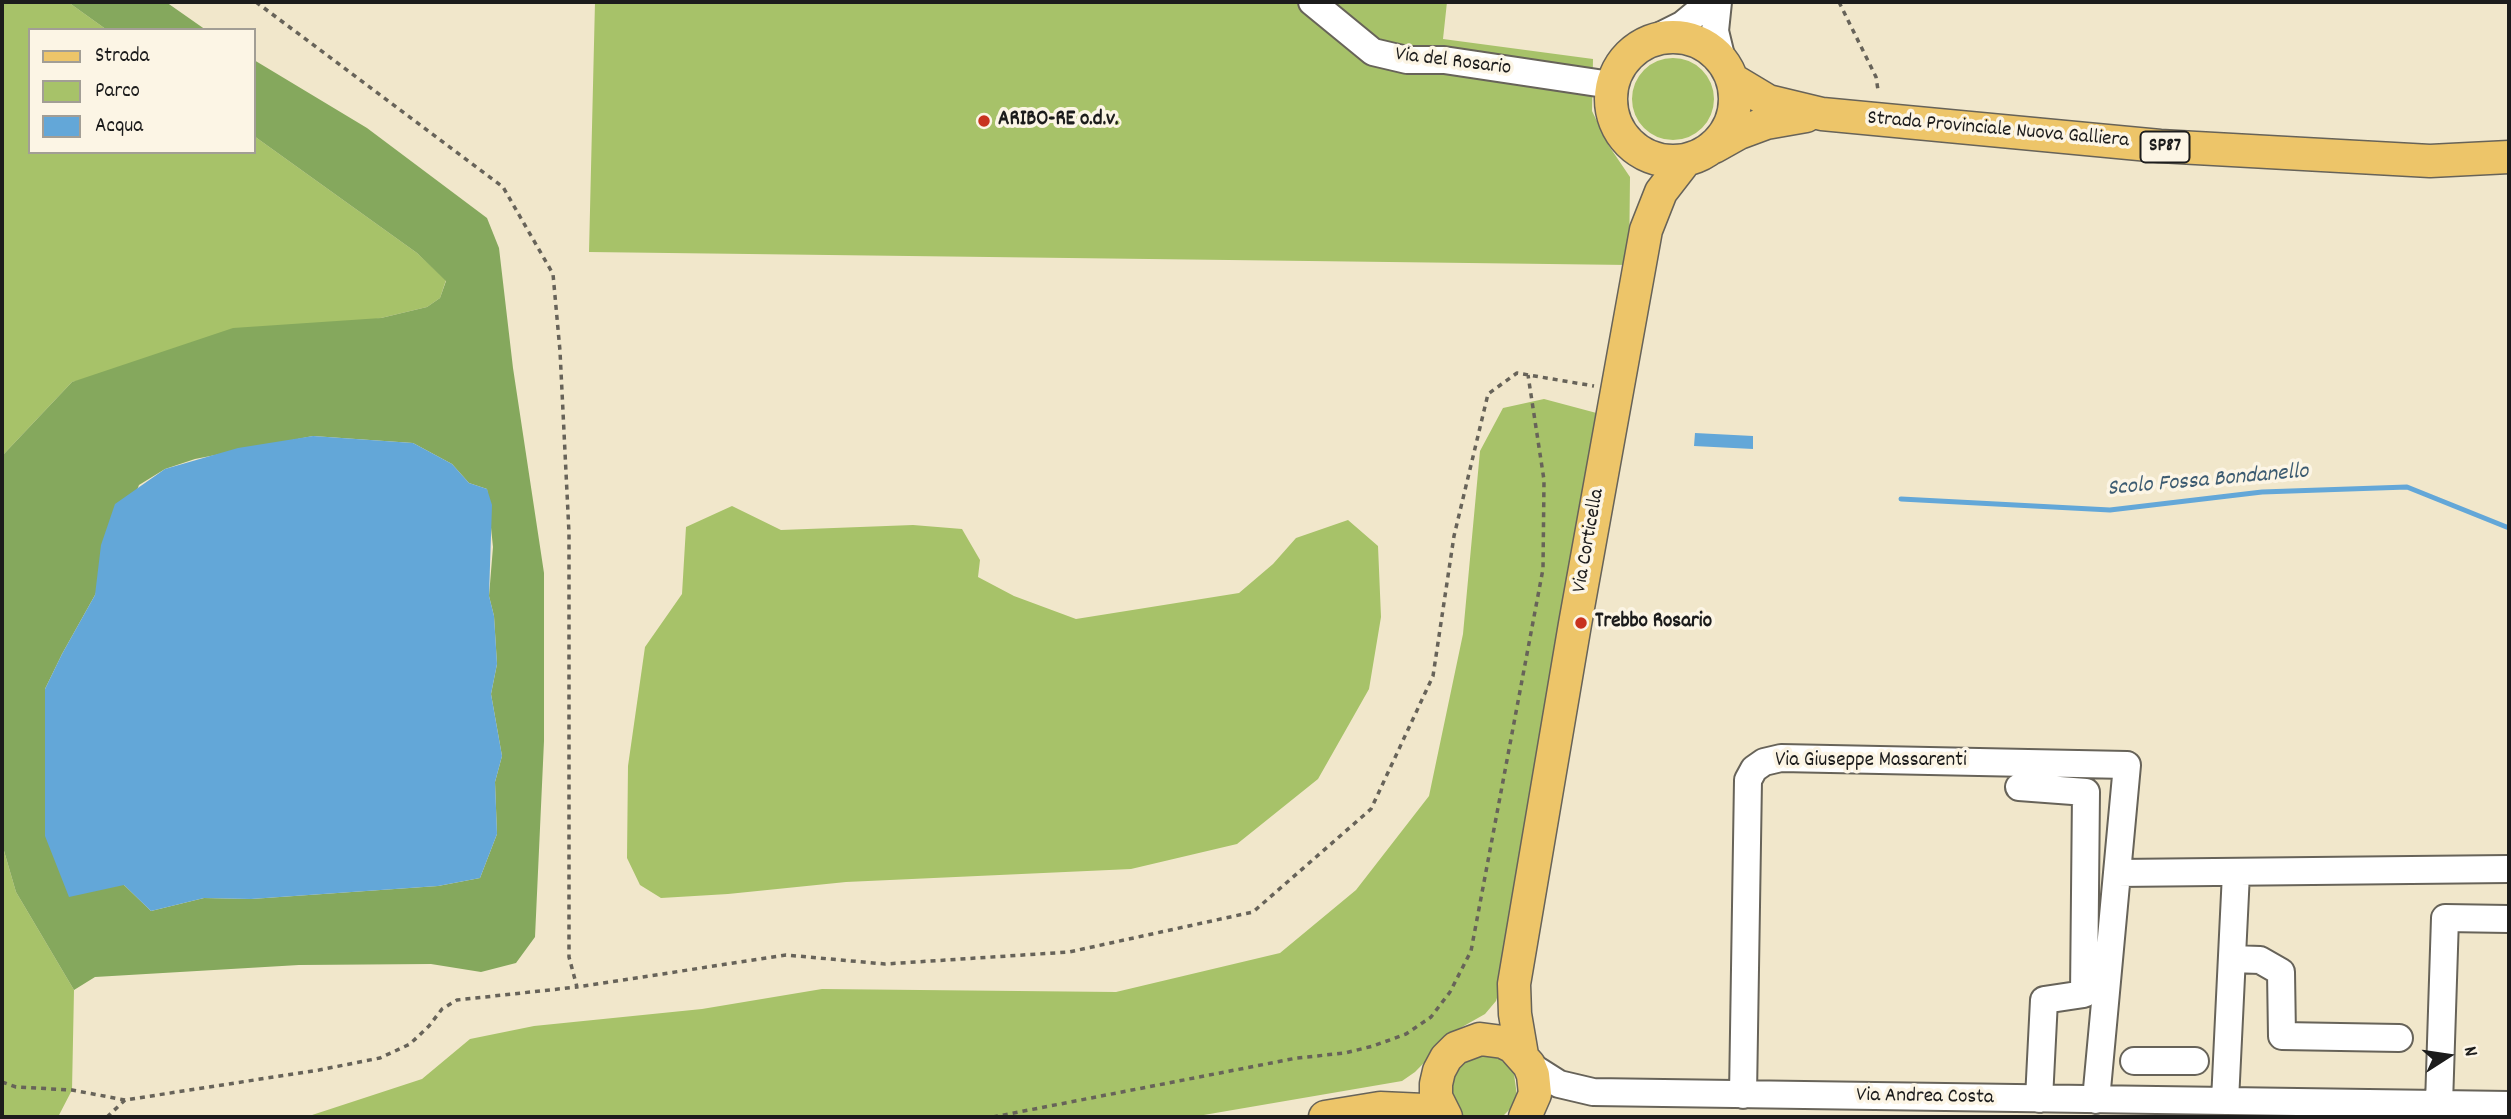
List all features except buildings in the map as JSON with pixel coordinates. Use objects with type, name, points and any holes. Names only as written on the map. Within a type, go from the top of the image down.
[{"type":"main road","points":[[1629,144],[1641,153],[1670,162],[1698,154],[1723,137],[1732,117],[1735,95],[1727,70],[1711,50],[1683,37],[1652,40],[1637,48],[1627,58],[1618,69],[1611,85],[1612,114],[1641,169],[1645,185],[1646,229]]},
{"type":"main road","name":"SP87","points":[[1727,70],[1768,101],[1822,114]]},
{"type":"main road","name":"SP87","points":[[1698,154],[1739,133],[1766,123],[1822,114]]},
{"type":"main road","name":"Strada Provinciale Nuova Galliera","points":[[1822,114],[2160,146],[2430,161],[2509,157]]},
{"type":"main road","name":"Via Corticella","points":[[1527,1115],[1535,1094],[1533,1074],[1526,1060],[1515,1014],[1514,984],[1617,390],[1646,229],[1661,192],[1698,154]]},
{"type":"main road","points":[[1446,1117],[1436,1097],[1439,1071],[1456,1048],[1468,1042],[1497,1016],[1507,1002],[1514,984]]},
{"type":"main road","points":[[1468,1042],[1492,1039],[1503,1042],[1526,1060]]},
{"type":"main road","points":[[1380,1108],[1419,1087],[1439,1071]]},
{"type":"main road","points":[[1325,1117],[1380,1108],[1424,1110],[1440,1117]]},
{"type":"street","name":"Via del Rosario","points":[[1312,2],[1373,52],[1407,60],[1444,60],[1611,85]]},
{"type":"street","points":[[1652,40],[1682,25],[1710,2]]},
{"type":"street","points":[[1718,2],[1715,31],[1727,70]]},
{"type":"street","name":"Via Giuseppe Massarenti","points":[[1743,1095],[1748,780],[1754,769],[1764,762],[1780,758],[2127,765],[2096,1100]]},
{"type":"street","points":[[2019,787],[2086,792],[2084,994],[2043,1000],[2039,1099]]},
{"type":"street","points":[[2117,873],[2509,869]]},
{"type":"street","points":[[2225,1101],[2236,873]]},
{"type":"street","points":[[2439,1104],[2445,918],[2509,919]]},
{"type":"street","points":[[2232,959],[2260,960],[2281,972],[2282,1035],[2399,1038]]},
{"type":"street","name":"Via Andrea Costa","points":[[1526,1060],[1559,1084],[1593,1092],[2509,1105]]},
{"type":"street","points":[[2158,1101],[2147,1061],[2195,1061]]},
{"type":"street","name":"Via Andrea Costa","points":[[1527,1115],[1550,1102],[1593,1092]]},
{"type":"path","points":[[256,2],[503,187],[553,274],[560,351],[569,533],[569,957],[578,987]]},
{"type":"path","points":[[1839,2],[1876,77],[1878,90]]},
{"type":"path","points":[[2,1082],[16,1087],[72,1090],[125,1100],[380,1058],[410,1044],[442,1009],[457,1000],[578,987],[786,955],[885,964],[1069,952],[1253,912],[1371,809],[1433,676],[1454,536],[1488,394],[1517,373],[1617,390]]},
{"type":"path","points":[[993,1117],[1373,1046],[1406,1034],[1431,1017],[1450,992],[1471,951],[1543,569],[1544,480],[1528,375]]},
{"type":"path","points":[[107,1117],[125,1100]]},
{"type":"green space","points":[[2,2],[68,2],[104,28],[28,28],[28,154],[256,154],[256,137],[417,253],[446,280],[440,298],[427,307],[72,382],[2,456]]},
{"type":"green space","points":[[68,2],[166,2],[203,28],[104,28]]},
{"type":"green space","points":[[595,2],[1447,2],[1443,39],[1593,59],[1592,111],[1609,146],[1630,177],[1629,265],[589,252]]},
{"type":"green space","points":[[1673,58],[1689,61],[1702,70],[1711,83],[1714,99],[1711,115],[1702,128],[1689,137],[1673,140],[1657,137],[1644,128],[1635,115],[1632,99],[1635,83],[1644,70],[1657,61]]},
{"type":"green space","points":[[256,61],[367,128],[487,218],[499,248],[513,368],[544,573],[544,741],[535,937],[516,963],[481,972],[431,964],[299,965],[95,977],[74,990],[16,892],[2,844],[2,456],[72,382],[233,328],[381,318],[427,307],[440,298],[446,281],[417,253],[256,137]],"holes":[[[313,436],[413,443],[452,464],[469,483],[487,489],[493,547],[489,596],[494,616],[497,664],[491,694],[502,756],[495,782],[497,834],[480,878],[438,886],[251,899],[204,898],[151,911],[124,885],[46,744],[45,689],[95,595],[139,485],[165,469],[195,459]]]},
{"type":"green space","points":[[1544,399],[1604,415],[1505,973],[1496,1001],[1485,1014],[1455,1031],[1415,1072],[1402,1081],[1192,1117],[306,1117],[422,1079],[470,1039],[534,1026],[702,1009],[822,989],[1116,992],[1280,953],[1356,890],[1429,796],[1463,634],[1480,451],[1503,408]]},
{"type":"green space","points":[[732,506],[781,530],[913,525],[962,529],[980,560],[978,577],[1014,596],[1076,619],[1239,593],[1273,564],[1296,538],[1348,520],[1378,546],[1381,617],[1369,689],[1318,779],[1237,844],[1131,869],[846,882],[661,898],[640,885],[627,858],[628,766],[645,647],[682,594],[686,527]]},
{"type":"green space","points":[[2,844],[16,892],[74,990],[72,1090],[58,1117],[2,1117]]},
{"type":"green space","points":[[1486,1055],[1507,1064],[1514,1074],[1517,1096],[1513,1106],[1502,1117],[1463,1117],[1450,1100],[1450,1078],[1464,1060]]},
{"type":"water","points":[[1695,433],[1753,436],[1753,449],[1694,446]]},
{"type":"water","points":[[313,436],[413,443],[452,464],[469,483],[487,489],[492,505],[489,596],[494,616],[497,664],[491,694],[502,756],[495,782],[497,834],[480,878],[438,886],[251,899],[204,898],[151,911],[124,885],[69,897],[45,836],[45,689],[95,595],[101,545],[115,504],[165,469],[238,448]]},
{"type":"waterway","name":"Scolo Fossa Bondanello","points":[[1901,499],[2110,510],[2262,492],[2407,487],[2509,528]]},
{"type":"place","name":"ARIBO-RE o.d.v.","points":[[984,121]]},
{"type":"place","name":"Trebbo Rosario","points":[[1581,623]]}]
